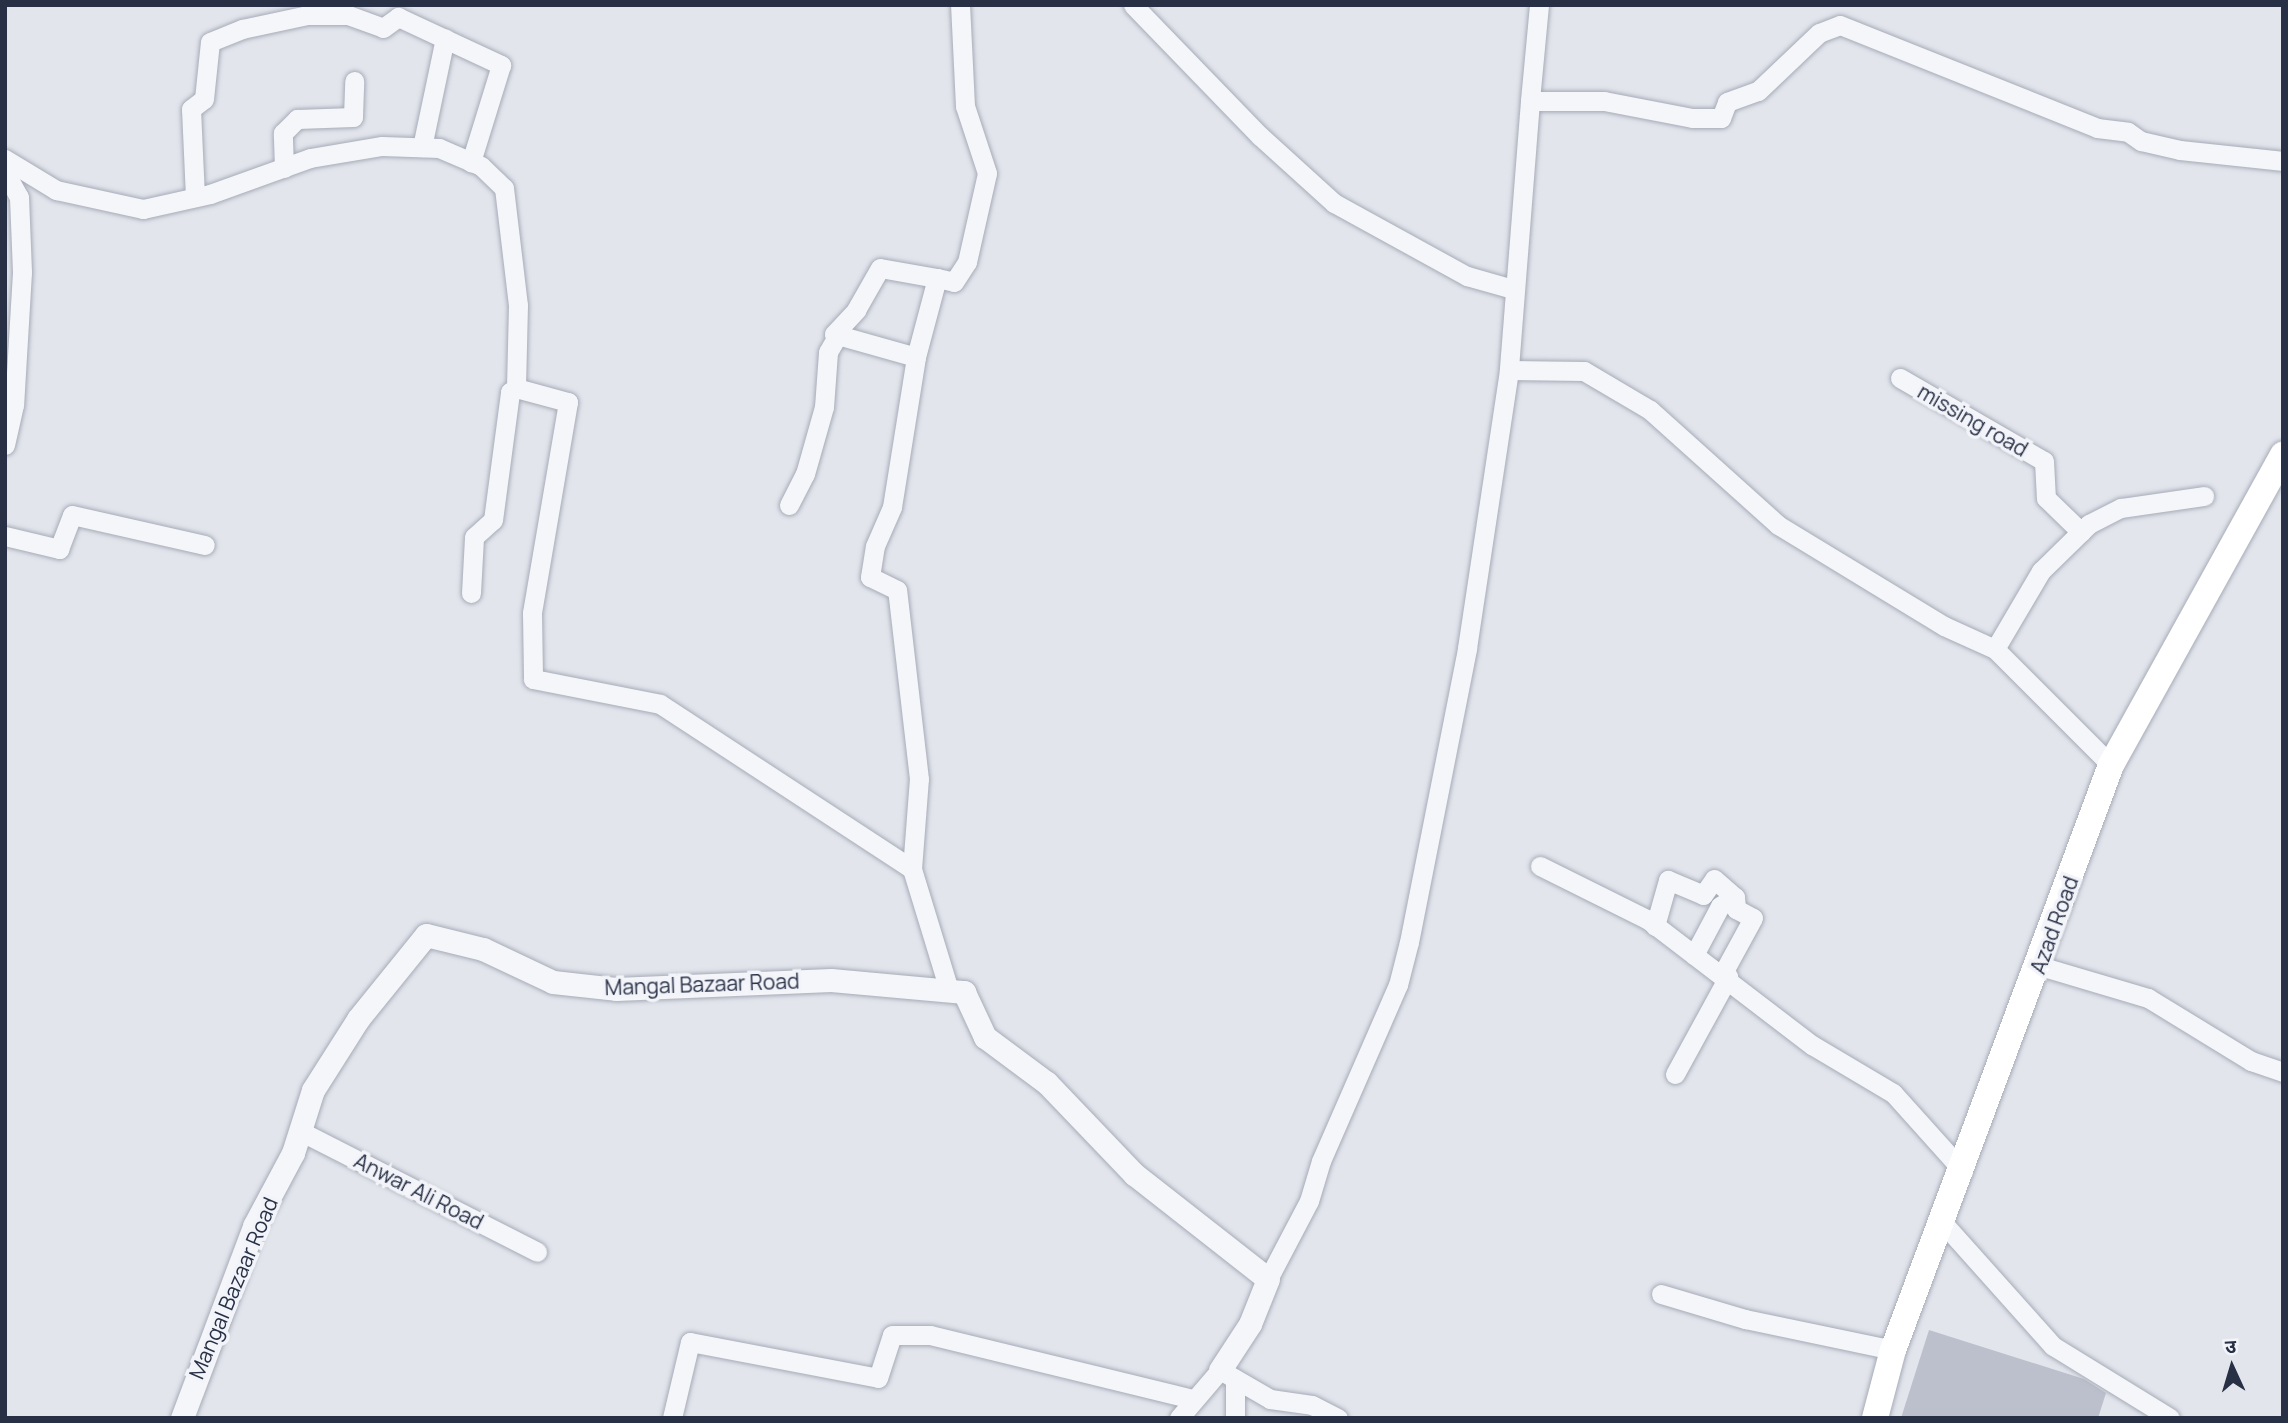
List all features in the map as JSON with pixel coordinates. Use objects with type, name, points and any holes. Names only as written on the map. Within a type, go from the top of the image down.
[{"type":"main road","name":"Azad Road","points":[[1875,1418],[1894,1350],[2040,966],[2111,765],[2283,456]]},
{"type":"street","points":[[916,356],[834,334],[856,310],[880,268],[954,282],[967,262],[985,198],[986,173],[965,106],[960,5]]},
{"type":"street","points":[[1133,5],[1260,136],[1334,203],[1467,276],[1513,289]]},
{"type":"street","points":[[1179,1418],[1192,1399],[1227,1374],[1268,1279],[1309,1201],[1321,1161],[1398,985],[1409,942],[1467,648],[1509,370],[1513,289],[1539,5]]},
{"type":"street","points":[[195,197],[191,109],[204,99],[210,43],[242,29],[308,15],[348,15],[383,27],[398,16],[501,65],[471,162]]},
{"type":"street","points":[[1530,101],[1604,101],[1692,118],[1721,118],[1727,102],[1758,91],[1819,33],[1840,26],[2097,128],[2128,132],[2141,141],[2180,150],[2283,161]]},
{"type":"street","points":[[422,147],[445,38]]},
{"type":"street","points":[[284,168],[283,133],[297,119],[353,117],[354,80]]},
{"type":"street","points":[[5,159],[56,190],[143,209],[195,197],[284,168],[382,146],[422,147],[471,162],[504,188],[519,305],[516,388],[510,393],[493,520],[474,537],[471,593]]},
{"type":"street","points":[[5,172],[19,197],[22,272],[14,405],[5,444]]},
{"type":"street","points":[[937,278],[916,356],[892,508],[875,546],[870,578],[897,590],[919,779],[912,869],[949,990],[964,992],[985,1037],[1047,1083],[1134,1174],[1268,1279]]},
{"type":"street","points":[[789,505],[805,474],[824,407],[828,352],[838,335]]},
{"type":"street","points":[[1509,370],[1584,371],[1650,410],[1778,525],[1944,626],[1995,649],[2111,765]]},
{"type":"street","name":"missing road","points":[[1900,378],[2044,461],[2046,498],[2081,532]]},
{"type":"street","points":[[516,388],[568,402],[532,613],[533,679],[660,704],[912,869]]},
{"type":"street","points":[[1995,649],[2041,571],[2081,532],[2121,509],[2204,496]]},
{"type":"street","points":[[5,536],[59,550],[72,515],[205,545]]},
{"type":"street","points":[[1540,866],[1655,926],[1693,955],[1726,975],[1812,1045],[1893,1093],[1963,1171]]},
{"type":"street","points":[[1655,926],[1668,880],[1703,895],[1714,879],[1735,897],[1736,909],[1753,918],[1675,1074]]},
{"type":"street","points":[[1693,955],[1720,906],[1735,897]]},
{"type":"street","name":"Mangal Bazaar Road","points":[[182,1418],[254,1226],[300,1130],[313,1090],[358,1019],[426,935],[483,949],[553,982],[616,989],[831,980],[949,990]]},
{"type":"street","points":[[2040,966],[2148,998],[2251,1061],[2283,1072]]},
{"type":"street","name":"Anwar Ali Road","points":[[300,1130],[537,1252]]},
{"type":"street","points":[[1943,1223],[2053,1346],[2170,1418]]},
{"type":"street","points":[[1661,1294],[1745,1319],[1894,1350]]},
{"type":"street","points":[[672,1418],[690,1342],[878,1378],[892,1335],[930,1335],[1192,1399]]},
{"type":"street","points":[[1227,1374],[1235,1418]]},
{"type":"street","points":[[1227,1374],[1270,1399],[1312,1405],[1338,1418]]},
{"type":"building","points":[[1929,1330],[2084,1379],[2106,1393],[2098,1418],[1901,1418]]}]
